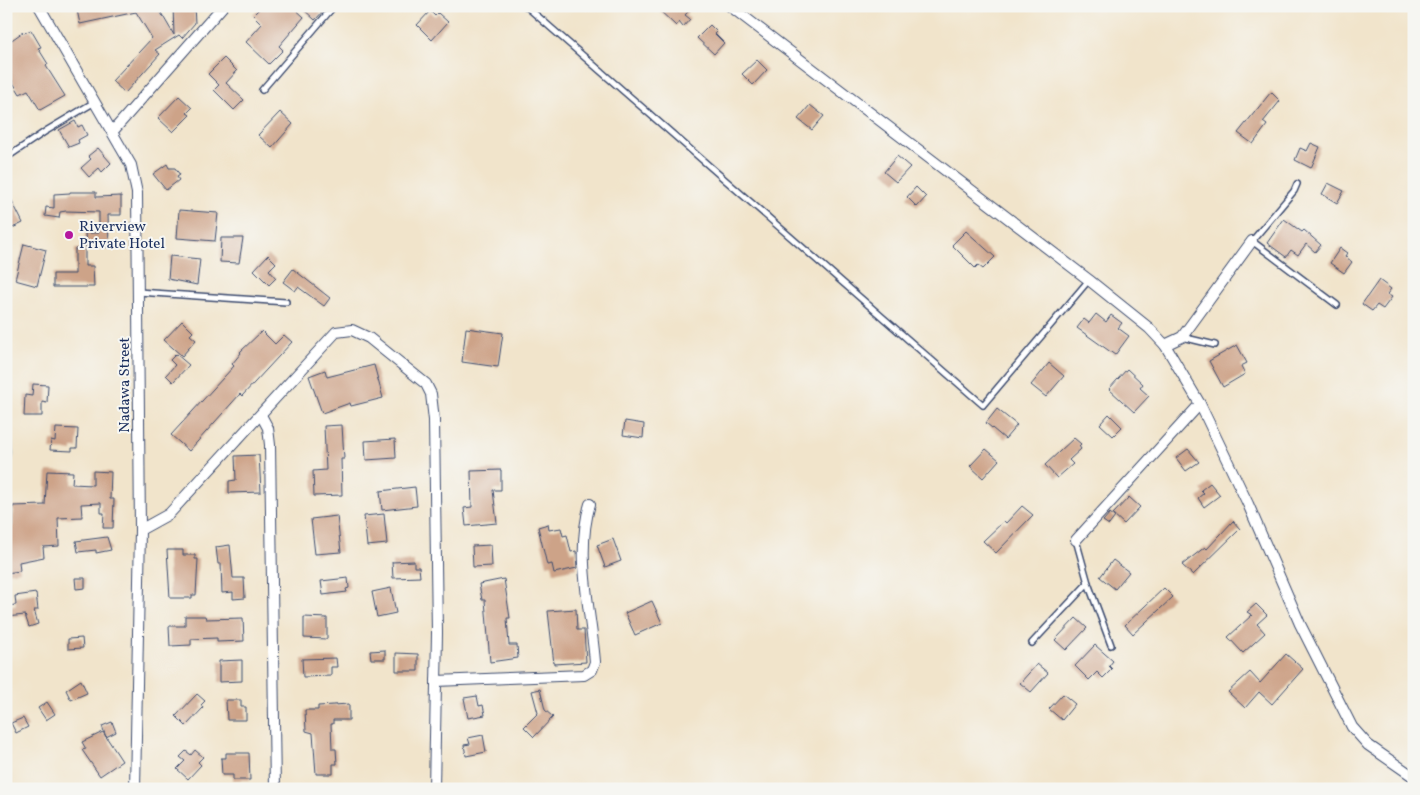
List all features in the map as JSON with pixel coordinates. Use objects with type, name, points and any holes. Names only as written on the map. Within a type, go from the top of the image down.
[{"type":"street","name":"Nadawa Street","points":[[39,6],[93,103],[112,130],[131,165],[137,193],[140,530],[135,789]]},
{"type":"street","points":[[112,130],[223,6]]},
{"type":"street","points":[[730,6],[1089,280],[1149,328],[1165,345],[1200,404],[1248,504],[1300,624],[1352,726],[1368,745],[1414,777]]},
{"type":"street","points":[[1165,345],[1182,337],[1252,242]]},
{"type":"street","points":[[140,530],[169,514],[336,332],[352,330],[369,338],[426,384],[431,394],[434,420],[438,633],[434,789]]},
{"type":"street","points":[[1076,540],[1200,404]]},
{"type":"street","points":[[261,415],[268,428],[270,445],[275,789]]},
{"type":"street","points":[[436,681],[584,675],[592,670],[595,662],[583,548],[586,518],[590,504]]},
{"type":"lane","points":[[262,90],[334,6]]},
{"type":"lane","points":[[526,6],[983,405],[1089,280]]},
{"type":"lane","points":[[6,158],[93,103]]},
{"type":"lane","points":[[1297,184],[1294,191],[1252,242],[1337,304]]},
{"type":"lane","points":[[138,292],[286,302]]},
{"type":"lane","points":[[1182,337],[1215,346]]},
{"type":"lane","points":[[1076,540],[1088,583],[1110,645]]},
{"type":"lane","points":[[1032,643],[1088,583]]},
{"type":"water","points":[[6,387],[13,455],[6,481]]},
{"type":"building","points":[[94,6],[157,6],[174,35],[173,6],[194,6],[195,23],[182,38],[179,35],[155,50],[160,54],[125,93],[112,81],[152,38],[136,12],[80,24],[77,10]]},
{"type":"building","points":[[262,6],[292,6],[304,17],[279,46],[283,50],[269,64],[246,42],[262,24],[253,15]]},
{"type":"building","points":[[300,6],[328,6],[315,20]]},
{"type":"building","points":[[655,6],[693,6],[685,15],[690,19],[683,27],[679,22],[676,26]]},
{"type":"building","points":[[430,11],[435,16],[438,13],[448,22],[432,40],[417,25]]},
{"type":"building","points":[[710,25],[717,32],[715,34],[724,43],[714,54],[697,38]]},
{"type":"building","points":[[31,30],[41,47],[38,48],[48,64],[46,66],[65,96],[40,110],[28,90],[20,94],[6,71],[6,44],[23,32]]},
{"type":"building","points":[[224,58],[237,71],[226,83],[244,100],[234,110],[214,90],[219,85],[208,74]]},
{"type":"building","points":[[757,60],[767,70],[753,85],[742,74]]},
{"type":"building","points":[[1271,92],[1280,101],[1263,122],[1267,125],[1253,144],[1238,133]]},
{"type":"building","points":[[179,96],[192,108],[187,113],[190,115],[173,132],[158,118]]},
{"type":"building","points":[[810,105],[824,116],[812,130],[798,119]]},
{"type":"building","points":[[280,112],[293,124],[272,148],[258,135]]},
{"type":"building","points":[[75,121],[78,127],[82,125],[87,135],[78,140],[79,143],[69,147],[59,130]]},
{"type":"building","points":[[1311,143],[1320,147],[1311,168],[1295,160],[1300,148],[1307,151]]},
{"type":"building","points":[[98,148],[111,163],[102,172],[99,168],[89,177],[81,168],[91,159],[88,156]]},
{"type":"building","points":[[897,156],[910,167],[896,182],[884,172]]},
{"type":"building","points":[[167,164],[169,168],[175,168],[180,175],[177,177],[179,180],[166,190],[153,174]]},
{"type":"building","points":[[1328,183],[1344,191],[1337,203],[1322,194]]},
{"type":"building","points":[[916,187],[926,197],[917,207],[907,197]]},
{"type":"building","points":[[6,189],[23,223],[6,231]]},
{"type":"building","points":[[96,192],[96,197],[121,196],[121,215],[108,215],[109,247],[86,248],[85,233],[99,233],[99,212],[66,211],[60,212],[59,218],[45,216],[46,207],[54,208],[54,194]]},
{"type":"building","points":[[179,210],[218,213],[215,241],[177,238]]},
{"type":"building","points":[[1284,219],[1302,232],[1304,230],[1321,245],[1315,252],[1306,244],[1298,255],[1291,250],[1286,257],[1267,243]]},
{"type":"building","points":[[966,231],[995,257],[983,269],[978,265],[975,268],[952,245]]},
{"type":"building","points":[[221,238],[243,238],[239,263],[220,262]]},
{"type":"building","points":[[24,244],[46,250],[37,286],[15,280]]},
{"type":"building","points":[[1340,248],[1347,253],[1345,256],[1352,262],[1344,273],[1330,263]]},
{"type":"building","points":[[75,249],[85,249],[85,266],[93,266],[94,287],[53,287],[53,274],[75,274]]},
{"type":"building","points":[[268,255],[276,263],[269,270],[276,278],[269,285],[254,270]]},
{"type":"building","points":[[170,256],[200,259],[197,285],[168,279]]},
{"type":"building","points":[[293,269],[330,298],[324,306],[298,287],[295,291],[283,282]]},
{"type":"building","points":[[1379,280],[1391,289],[1387,294],[1392,297],[1383,309],[1377,305],[1372,311],[1362,304]]},
{"type":"building","points":[[1096,314],[1106,322],[1111,315],[1122,323],[1118,328],[1129,336],[1115,355],[1077,328],[1084,319],[1089,323]]},
{"type":"building","points":[[182,321],[193,332],[190,335],[196,340],[182,356],[164,340]]},
{"type":"building","points":[[466,328],[503,333],[498,367],[462,362]]},
{"type":"building","points":[[262,331],[275,344],[284,335],[292,342],[242,396],[240,394],[189,451],[171,435],[234,366],[232,364],[240,352]]},
{"type":"building","points":[[1237,345],[1247,363],[1241,366],[1245,374],[1223,387],[1209,361]]},
{"type":"building","points":[[176,354],[189,365],[173,382],[166,375],[175,365],[170,360]]},
{"type":"building","points":[[1049,363],[1064,376],[1046,397],[1031,385]]},
{"type":"building","points":[[374,365],[383,398],[351,406],[350,403],[322,413],[309,376],[325,370],[327,377]]},
{"type":"building","points":[[1127,369],[1143,384],[1140,388],[1149,396],[1134,412],[1109,389]]},
{"type":"building","points":[[33,384],[48,385],[47,403],[42,402],[42,416],[24,416],[25,395],[32,396]]},
{"type":"building","points":[[997,409],[1017,425],[1005,439],[986,423]]},
{"type":"building","points":[[1109,414],[1122,427],[1113,436],[1100,424]]},
{"type":"building","points":[[625,421],[644,424],[643,438],[623,435]]},
{"type":"building","points":[[342,425],[344,459],[341,459],[342,495],[314,496],[313,471],[326,470],[324,426]]},
{"type":"building","points":[[56,428],[78,429],[77,448],[72,448],[72,451],[50,450],[51,440],[55,441]]},
{"type":"building","points":[[1074,438],[1081,444],[1079,446],[1081,449],[1069,460],[1073,464],[1057,478],[1045,465]]},
{"type":"building","points":[[395,439],[396,458],[366,460],[365,441]]},
{"type":"building","points":[[986,449],[999,460],[983,478],[970,466]]},
{"type":"building","points":[[1188,449],[1199,462],[1186,471],[1176,458]]},
{"type":"building","points":[[259,455],[261,492],[229,493],[229,481],[236,480],[235,456]]},
{"type":"building","points":[[501,470],[501,490],[493,490],[497,523],[466,526],[464,508],[472,507],[471,471]]},
{"type":"building","points":[[47,471],[73,472],[72,484],[93,485],[93,471],[111,472],[110,499],[114,499],[113,528],[103,528],[104,513],[101,513],[101,503],[81,504],[82,517],[58,518],[59,546],[43,547],[44,557],[19,562],[20,571],[6,573],[6,546],[10,526],[13,526],[13,506],[45,505]]},
{"type":"building","points":[[1210,483],[1220,495],[1204,507],[1198,498],[1204,493],[1201,490]]},
{"type":"building","points":[[415,487],[417,506],[382,510],[380,491]]},
{"type":"building","points":[[1129,497],[1140,507],[1124,524],[1113,514]]},
{"type":"building","points":[[1022,506],[1033,515],[996,553],[983,541],[1004,521],[1006,523]]},
{"type":"building","points":[[1110,513],[1115,517],[1109,525],[1103,521]]},
{"type":"building","points":[[384,514],[387,544],[367,546],[364,516]]},
{"type":"building","points":[[337,516],[341,552],[315,554],[311,519]]},
{"type":"building","points":[[1233,521],[1240,529],[1193,575],[1182,565],[1205,547],[1207,549]]},
{"type":"building","points":[[548,524],[549,530],[561,528],[563,536],[567,535],[571,552],[576,551],[577,568],[554,573],[552,564],[547,565],[538,527]]},
{"type":"building","points":[[107,537],[111,550],[96,553],[96,550],[78,552],[76,541]]},
{"type":"building","points":[[613,539],[621,561],[605,567],[597,545]]},
{"type":"building","points":[[230,545],[233,578],[244,578],[245,598],[233,599],[233,592],[222,593],[221,564],[218,564],[216,547]]},
{"type":"building","points":[[491,545],[492,566],[473,567],[472,546]]},
{"type":"building","points":[[167,550],[183,550],[183,555],[195,555],[195,559],[198,559],[196,595],[192,595],[192,598],[170,598]]},
{"type":"building","points":[[1113,560],[1129,572],[1115,589],[1100,577]]},
{"type":"building","points":[[414,561],[414,567],[419,567],[420,577],[393,578],[392,562]]},
{"type":"building","points":[[75,578],[85,578],[85,588],[76,589]]},
{"type":"building","points":[[348,578],[349,588],[346,589],[347,592],[323,595],[321,581]]},
{"type":"building","points":[[504,579],[510,618],[507,618],[509,645],[517,645],[518,658],[490,662],[485,600],[482,600],[479,584]]},
{"type":"building","points":[[391,588],[396,613],[377,617],[372,592]]},
{"type":"building","points":[[1164,588],[1173,597],[1133,634],[1125,625]]},
{"type":"building","points":[[36,593],[38,610],[34,610],[38,624],[29,627],[25,615],[6,617],[6,606],[16,605],[15,596]]},
{"type":"building","points":[[652,601],[662,623],[635,635],[625,613]]},
{"type":"building","points":[[1256,604],[1267,615],[1257,624],[1265,633],[1243,653],[1228,637],[1252,615],[1247,612]]},
{"type":"building","points":[[576,609],[577,630],[584,630],[586,662],[554,664],[548,611]]},
{"type":"building","points":[[185,616],[205,616],[206,619],[243,618],[244,641],[217,642],[217,638],[191,639],[191,645],[170,646],[169,626],[185,626]]},
{"type":"building","points":[[304,617],[327,618],[327,639],[304,638]]},
{"type":"building","points":[[1076,618],[1087,628],[1066,650],[1055,640]]},
{"type":"building","points":[[82,638],[83,648],[68,649],[68,639]]},
{"type":"building","points":[[1095,645],[1113,661],[1109,666],[1112,669],[1103,678],[1097,672],[1089,680],[1075,666]]},
{"type":"building","points":[[385,650],[385,659],[371,659],[370,651]]},
{"type":"building","points":[[396,653],[418,654],[418,671],[396,671]]},
{"type":"building","points":[[1286,654],[1303,669],[1272,704],[1259,692],[1245,708],[1228,692],[1250,672],[1260,683]]},
{"type":"building","points":[[336,658],[337,667],[331,667],[331,676],[303,677],[302,659]]},
{"type":"building","points":[[242,660],[242,681],[219,682],[219,661]]},
{"type":"building","points":[[1037,664],[1048,673],[1031,692],[1020,683]]},
{"type":"building","points":[[81,680],[87,693],[71,700],[66,690]]},
{"type":"building","points":[[540,689],[545,710],[553,717],[534,737],[524,727],[538,713],[532,691]]},
{"type":"building","points":[[197,694],[205,701],[201,705],[203,708],[186,726],[176,716]]},
{"type":"building","points":[[1063,694],[1075,704],[1062,720],[1049,709]]},
{"type":"building","points":[[477,696],[479,706],[483,705],[485,715],[468,718],[464,698]]},
{"type":"building","points":[[226,700],[241,700],[241,707],[246,707],[246,720],[227,720]]},
{"type":"building","points":[[47,702],[55,714],[46,720],[38,708]]},
{"type":"building","points":[[349,704],[349,720],[333,720],[333,724],[331,724],[332,749],[336,749],[337,764],[333,764],[333,774],[316,774],[313,733],[306,731],[305,710],[318,710],[318,706]]},
{"type":"building","points":[[23,718],[28,727],[16,733],[11,723]]},
{"type":"building","points":[[112,722],[116,732],[106,737],[102,726]]},
{"type":"building","points":[[103,732],[122,761],[100,776],[82,750],[86,749],[82,742]]},
{"type":"building","points":[[483,735],[486,752],[466,756],[464,745],[470,744],[468,738]]},
{"type":"building","points":[[195,750],[203,757],[198,762],[201,765],[188,779],[177,769],[185,761],[180,757],[186,751],[191,755]]},
{"type":"building","points":[[226,753],[249,753],[250,780],[233,780],[233,775],[222,775],[221,758],[226,758]]},
{"type":"place","name":"Riverview Private Hotel","points":[[69,235]]}]
